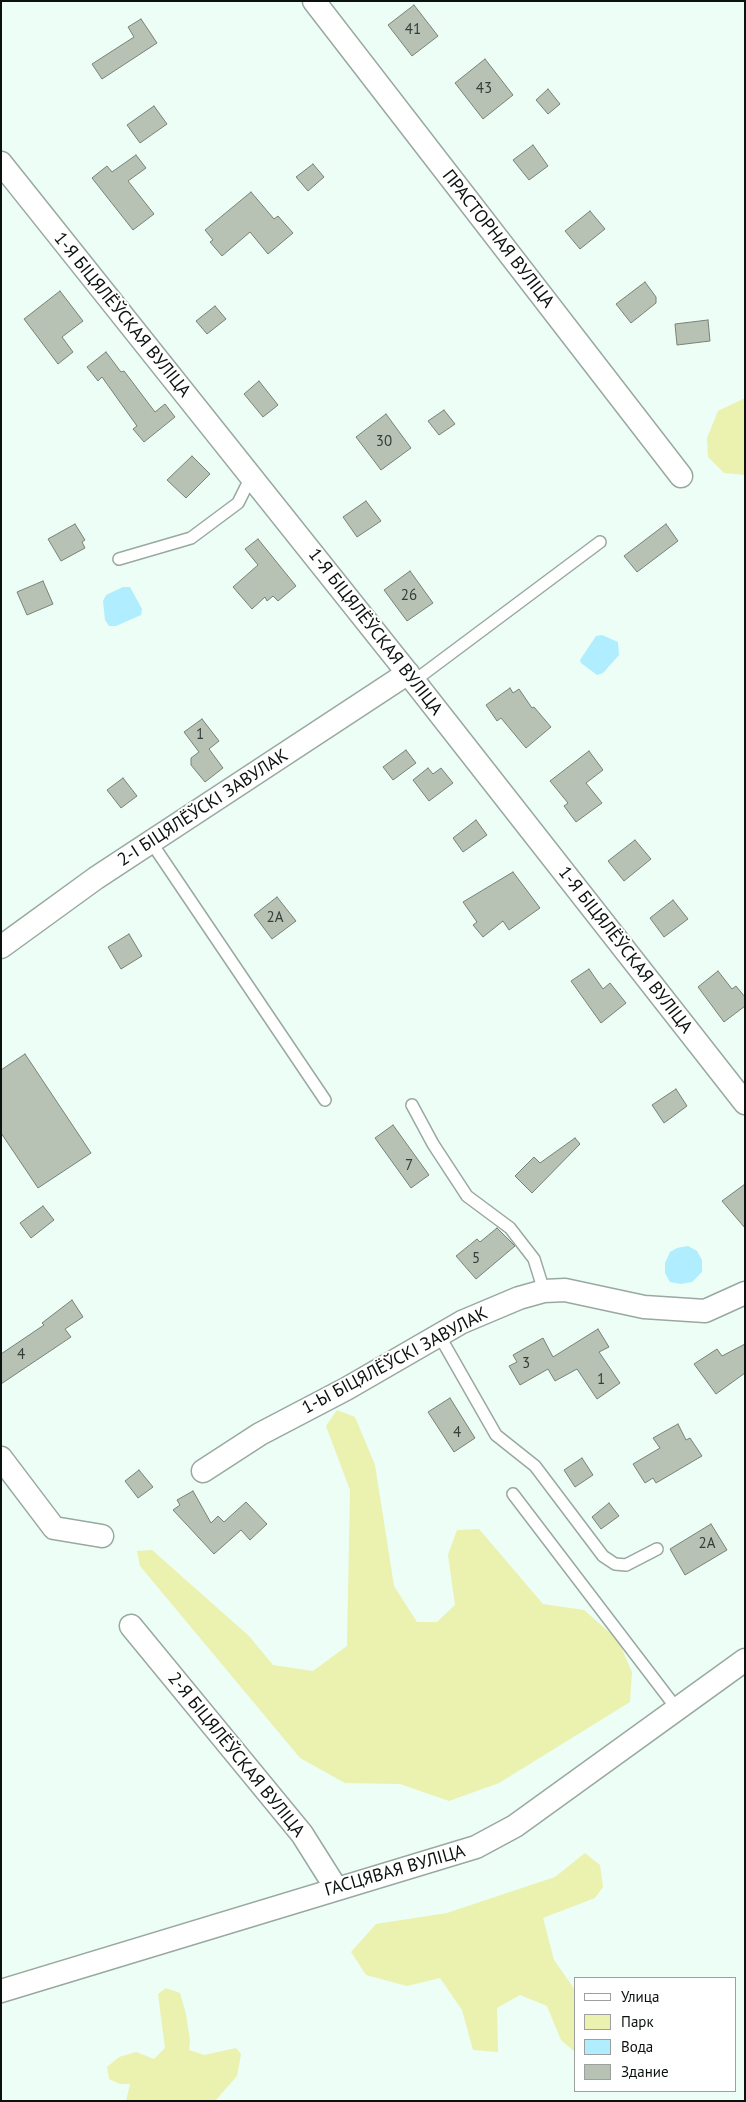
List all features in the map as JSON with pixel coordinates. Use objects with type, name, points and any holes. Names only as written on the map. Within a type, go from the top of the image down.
[{"type":"street","name":"ПРАСТОРНАЯ ВУЛІЦА","points":[[314,1],[681,476]]},
{"type":"street","name":"1-Я БІЦЯЛЁЎСКАЯ ВУЛІЦА","points":[[1,163],[411,677],[745,1103]]},
{"type":"street","name":"2-І БІЦЯЛЁЎСКІ ЗАВУЛАК","points":[[1,947],[96,878],[411,677]]},
{"type":"street","name":"1-Ы БІЦЯЛЁЎСКІ ЗАВУЛАК","points":[[203,1471],[260,1434],[462,1322],[518,1298],[544,1291],[565,1290],[644,1307],[705,1311],[745,1293]]},
{"type":"street","points":[[1,1458],[54,1528],[102,1536]]},
{"type":"street","name":"2-Я БІЦЯЛЁЎСКАЯ ВУЛІЦА","points":[[131,1626],[302,1834],[336,1888]]},
{"type":"street","name":"ГАСЦЯВАЯ ВУЛІЦА","points":[[1,1991],[476,1847],[516,1826],[745,1660]]},
{"type":"lane","points":[[119,559],[191,538],[238,503],[251,477]]},
{"type":"lane","points":[[411,677],[600,542]]},
{"type":"lane","points":[[151,842],[325,1100]]},
{"type":"lane","points":[[412,1105],[433,1144],[467,1196],[510,1228],[534,1259],[544,1291]]},
{"type":"lane","points":[[439,1335],[496,1435],[536,1466],[603,1556],[615,1564],[626,1565],[657,1549]]},
{"type":"lane","points":[[513,1494],[677,1710]]},
{"type":"green space","points":[[745,398],[745,475],[724,473],[708,457],[707,438],[718,411]]},
{"type":"green space","points":[[337,1410],[355,1417],[375,1465],[394,1586],[417,1622],[437,1622],[455,1605],[448,1555],[457,1530],[479,1529],[543,1604],[584,1610],[618,1640],[632,1672],[630,1702],[499,1783],[449,1801],[400,1784],[345,1783],[300,1758],[140,1566],[137,1551],[152,1550],[249,1636],[273,1665],[313,1671],[347,1646],[350,1490],[326,1426]]},
{"type":"green space","points":[[585,1853],[600,1865],[603,1887],[595,1898],[543,1918],[554,1960],[574,1989],[574,2051],[561,2040],[547,2006],[520,1995],[497,2008],[498,2052],[473,2050],[462,2010],[440,1978],[407,1986],[366,1975],[351,1952],[376,1924],[447,1913],[555,1877]]},
{"type":"green space","points":[[166,1988],[180,1993],[186,2014],[190,2040],[189,2050],[204,2055],[236,2048],[241,2054],[237,2076],[215,2101],[126,2101],[130,2084],[120,2084],[109,2079],[107,2067],[119,2057],[136,2052],[154,2059],[165,2048],[158,1994]]},
{"type":"water","points":[[123,587],[130,587],[142,609],[141,615],[116,626],[109,626],[105,620],[103,601],[106,595]]},
{"type":"water","points":[[602,635],[618,642],[619,655],[603,673],[597,675],[581,663],[580,660],[596,636]]},
{"type":"water","points":[[688,1246],[697,1251],[702,1260],[702,1272],[692,1282],[681,1284],[670,1282],[665,1273],[665,1263],[670,1252],[677,1248]]},
{"type":"building","points":[[414,5],[438,36],[412,56],[388,25]]},
{"type":"building","points":[[141,19],[157,43],[102,79],[92,64],[134,37],[128,27]]},
{"type":"building","points":[[485,59],[513,95],[483,119],[455,83]]},
{"type":"building","points":[[548,89],[560,104],[548,114],[536,100]]},
{"type":"building","points":[[154,106],[167,124],[140,143],[127,125]]},
{"type":"building","points":[[533,145],[548,166],[529,180],[513,160]]},
{"type":"building","points":[[136,155],[146,168],[128,181],[154,214],[133,230],[92,178],[107,166],[112,172]]},
{"type":"building","points":[[313,164],[324,177],[308,191],[296,177]]},
{"type":"building","points":[[251,192],[274,219],[278,216],[293,233],[268,254],[250,232],[222,256],[210,242],[213,240],[205,230]]},
{"type":"building","points":[[590,211],[605,229],[580,249],[565,231]]},
{"type":"building","points":[[645,282],[656,297],[656,303],[631,323],[616,304]]},
{"type":"building","points":[[60,291],[83,321],[62,337],[73,352],[58,364],[24,319]]},
{"type":"building","points":[[215,306],[226,319],[207,334],[196,321]]},
{"type":"building","points":[[708,320],[710,341],[677,345],[675,324]]},
{"type":"building","points":[[106,352],[121,372],[124,371],[155,412],[165,404],[175,417],[144,442],[133,429],[137,426],[102,377],[98,381],[87,367]]},
{"type":"building","points":[[259,381],[278,405],[263,417],[244,394]]},
{"type":"building","points":[[444,410],[455,424],[439,435],[428,421]]},
{"type":"building","points":[[386,414],[411,448],[381,470],[356,437]]},
{"type":"building","points":[[192,456],[210,474],[186,498],[167,480]]},
{"type":"building","points":[[366,501],[381,521],[357,537],[343,517]]},
{"type":"building","points":[[75,524],[85,540],[82,542],[85,548],[61,561],[48,539]]},
{"type":"building","points":[[666,524],[678,541],[637,572],[624,556]]},
{"type":"building","points":[[258,539],[296,586],[278,601],[273,596],[267,601],[265,597],[252,609],[233,587],[258,565],[245,549]]},
{"type":"building","points":[[410,571],[433,603],[407,621],[384,590]]},
{"type":"building","points":[[43,581],[53,604],[27,615],[17,592]]},
{"type":"building","points":[[510,688],[513,693],[519,689],[532,708],[534,707],[551,727],[526,748],[501,718],[497,721],[486,705]]},
{"type":"building","points":[[202,719],[219,741],[209,749],[223,768],[205,782],[191,765],[191,758],[199,752],[184,732]]},
{"type":"building","points":[[406,750],[416,763],[393,780],[383,767]]},
{"type":"building","points":[[589,751],[603,770],[586,783],[602,803],[576,822],[564,806],[568,803],[550,781]]},
{"type":"building","points":[[428,768],[433,774],[441,768],[453,783],[429,801],[413,780]]},
{"type":"building","points":[[123,778],[137,796],[121,808],[107,790]]},
{"type":"building","points":[[476,820],[487,835],[463,852],[453,838]]},
{"type":"building","points":[[635,840],[651,859],[624,881],[608,861]]},
{"type":"building","points":[[513,872],[540,908],[509,930],[503,921],[483,937],[473,925],[477,922],[463,902]]},
{"type":"building","points":[[277,897],[296,921],[272,939],[254,915]]},
{"type":"building","points":[[673,900],[688,919],[664,937],[650,918]]},
{"type":"building","points":[[129,934],[142,956],[121,969],[108,947]]},
{"type":"building","points":[[589,969],[603,989],[610,983],[626,1003],[601,1023],[571,981]]},
{"type":"building","points":[[718,971],[732,989],[736,986],[745,997],[745,1006],[724,1022],[698,987]]},
{"type":"building","points":[[25,1054],[91,1153],[38,1188],[1,1133],[1,1070]]},
{"type":"building","points":[[676,1089],[687,1106],[664,1123],[652,1105]]},
{"type":"building","points":[[393,1125],[429,1175],[411,1188],[375,1138]]},
{"type":"building","points":[[575,1138],[580,1144],[532,1193],[515,1176],[534,1157],[540,1163]]},
{"type":"building","points":[[745,1184],[745,1228],[722,1201]]},
{"type":"building","points":[[43,1206],[54,1220],[31,1238],[20,1223]]},
{"type":"building","points":[[497,1228],[515,1246],[476,1279],[456,1256],[477,1239],[480,1242]]},
{"type":"building","points":[[72,1300],[83,1317],[65,1329],[71,1337],[1,1384],[1,1354],[44,1325],[42,1323]]},
{"type":"building","points":[[598,1329],[609,1347],[599,1352],[620,1383],[597,1399],[577,1369],[555,1381],[548,1369],[520,1385],[509,1366],[517,1362],[513,1355],[543,1338],[553,1357]]},
{"type":"building","points":[[745,1344],[745,1373],[716,1394],[694,1364],[717,1349],[722,1356]]},
{"type":"building","points":[[450,1398],[475,1438],[454,1452],[428,1412]]},
{"type":"building","points":[[678,1424],[686,1440],[690,1438],[702,1456],[656,1483],[653,1478],[645,1483],[633,1464],[660,1448],[653,1438]]},
{"type":"building","points":[[582,1458],[593,1475],[575,1487],[564,1470]]},
{"type":"building","points":[[139,1470],[153,1487],[138,1498],[125,1481]]},
{"type":"building","points":[[193,1491],[211,1523],[218,1516],[224,1522],[246,1502],[267,1524],[250,1540],[241,1530],[214,1554],[173,1510],[180,1505],[177,1500]]},
{"type":"building","points":[[609,1503],[619,1516],[601,1529],[592,1517]]},
{"type":"building","points":[[711,1524],[727,1550],[685,1575],[670,1549]]}]
